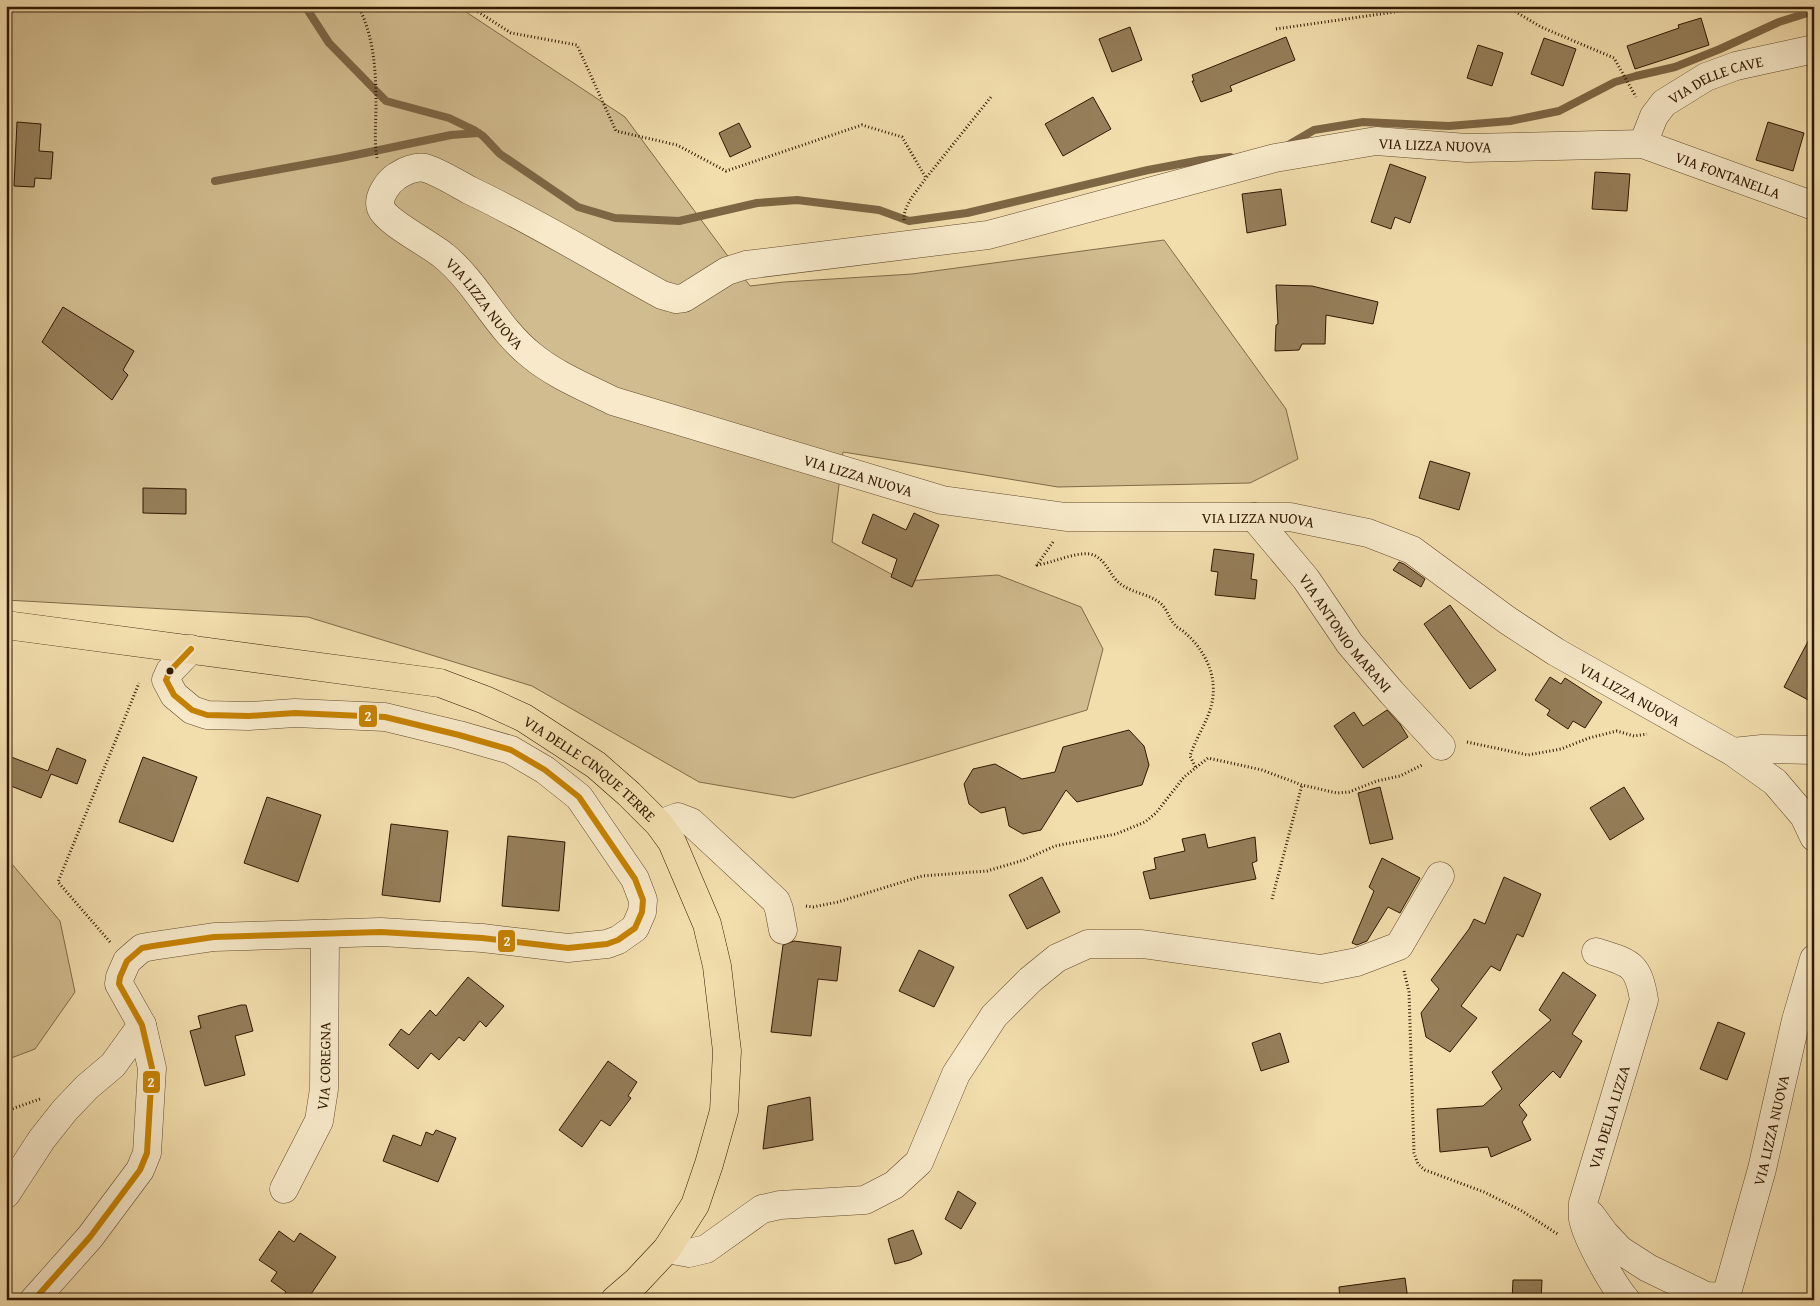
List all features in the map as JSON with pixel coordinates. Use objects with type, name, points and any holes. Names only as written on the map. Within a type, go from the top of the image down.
[{"type":"main road","name":"VIA DELLE CINQUE TERRE","points":[[6,625],[440,683],[524,718],[596,765],[659,824],[672,842],[706,924],[717,966],[727,1051],[724,1111],[695,1205],[667,1249],[637,1281],[615,1300]]},
{"type":"street","name":"VIA DELLE CAVE","points":[[1643,144],[1654,116],[1664,102],[1706,76],[1736,66],[1814,49]]},
{"type":"street","name":"VIA LIZZA NUOVA","points":[[1643,144],[1467,148],[1376,142],[1358,144],[1275,158],[988,235],[746,265],[727,271],[697,291],[684,298],[676,299],[662,295],[484,197],[428,169],[414,169],[398,175],[392,180],[382,197],[380,206],[386,216],[432,246],[450,261],[481,296],[503,327],[530,355],[566,378],[613,401],[942,500],[1066,517],[1290,517],[1368,533],[1412,550],[1507,620],[1556,652],[1733,752],[1775,782],[1804,816],[1814,837]]},
{"type":"street","name":"VIA FONTANELLA","points":[[1643,144],[1814,206]]},
{"type":"street","name":"VIA ANTONIO MARANI","points":[[1254,517],[1306,579],[1350,644],[1441,746]]},
{"type":"street","points":[[34,1300],[90,1237],[140,1170],[147,1153],[152,1068],[142,1026],[119,984],[126,961],[142,948],[214,937],[400,933],[482,938],[568,948],[607,944],[623,938],[634,928],[642,912],[643,900],[635,879],[578,797],[545,770],[510,750],[385,717],[295,713],[249,716],[207,715],[192,710],[174,696],[166,680],[170,671],[191,649]]},
{"type":"street","points":[[1733,752],[1762,749],[1814,750]]},
{"type":"street","points":[[659,824],[678,817],[691,822],[776,901],[782,930]]},
{"type":"street","points":[[667,1249],[689,1253],[706,1248],[762,1209],[780,1205],[865,1200],[894,1185],[918,1162],[956,1074],[994,1016],[1030,980],[1057,958],[1088,944],[1142,944],[1321,969],[1357,962],[1399,946],[1440,876]]},
{"type":"street","name":"VIA COREGNA","points":[[284,1189],[319,1121],[324,1089],[325,934]]},
{"type":"street","name":"VIA DELLA LIZZA","points":[[1596,952],[1628,963],[1637,972],[1642,985],[1644,1000],[1583,1204],[1583,1219],[1593,1244],[1617,1289],[1626,1300]]},
{"type":"street","name":"VIA LIZZA NUOVA","points":[[1726,1298],[1762,1169],[1796,1020],[1814,959]]},
{"type":"street","points":[[6,1194],[42,1139],[65,1110],[87,1087],[113,1065],[142,1026]]},
{"type":"street","points":[[1583,1204],[1605,1234],[1620,1250],[1648,1268],[1706,1296],[1726,1298]]},
{"type":"path","points":[[358,6],[364,17],[372,47],[376,102],[374,142],[377,159]]},
{"type":"path","points":[[470,6],[511,33],[578,45],[616,131],[677,145],[726,171],[862,126],[902,137],[926,178]]},
{"type":"path","points":[[1276,29],[1436,6]]},
{"type":"path","points":[[1506,6],[1541,27],[1614,58],[1634,94]]},
{"type":"path","points":[[904,214],[926,178],[991,98]]},
{"type":"path","points":[[1054,540],[1050,549],[1037,565],[1090,554],[1103,561],[1120,584],[1160,603],[1175,625],[1185,632],[1204,656],[1214,684],[1213,700],[1209,714],[1190,756],[1196,768]]},
{"type":"path","points":[[126,961],[58,882],[141,678],[149,644]]},
{"type":"path","points":[[776,901],[813,907],[838,902],[922,876],[987,871],[1024,860],[1055,846],[1116,834],[1145,822],[1156,813],[1184,777],[1208,758],[1262,770],[1302,785],[1337,793],[1349,792],[1377,781],[1400,776],[1422,765],[1441,746],[1462,740],[1485,747],[1528,755],[1561,749],[1589,738],[1617,731],[1634,736],[1652,734]]},
{"type":"path","points":[[1272,899],[1302,785]]},
{"type":"path","points":[[1399,946],[1409,992],[1414,1153],[1418,1164],[1425,1170],[1484,1192],[1522,1211],[1562,1237]]},
{"type":"shaded area","points":[[6,6],[457,6],[625,117],[750,286],[912,274],[1164,240],[1286,409],[1298,459],[1250,483],[1058,487],[843,452],[832,542],[904,581],[998,575],[1081,607],[1103,649],[1087,710],[793,798],[699,782],[532,686],[308,617],[6,600]]},
{"type":"shaded area","points":[[6,857],[60,921],[75,992],[35,1049],[6,1060]]},
{"type":"building","points":[[1701,18],[1709,45],[1635,69],[1627,46],[1679,28],[1678,25]]},
{"type":"building","points":[[1130,27],[1142,60],[1112,72],[1099,39]]},
{"type":"building","points":[[1286,37],[1295,60],[1230,86],[1232,91],[1201,102],[1192,81],[1194,81],[1192,75]]},
{"type":"building","points":[[1544,38],[1576,49],[1563,86],[1531,74]]},
{"type":"building","points":[[1478,45],[1503,53],[1492,86],[1467,78]]},
{"type":"building","points":[[1093,97],[1111,129],[1063,156],[1045,124]]},
{"type":"building","points":[[17,122],[41,124],[39,151],[53,152],[51,179],[35,178],[34,187],[14,186]]},
{"type":"building","points":[[1768,122],[1804,133],[1793,171],[1756,160]]},
{"type":"building","points":[[739,123],[751,147],[730,157],[719,133]]},
{"type":"building","points":[[1390,164],[1426,177],[1410,223],[1395,217],[1391,229],[1371,222]]},
{"type":"building","points":[[1595,172],[1630,174],[1627,211],[1592,209]]},
{"type":"building","points":[[1281,189],[1286,225],[1247,233],[1242,194]]},
{"type":"building","points":[[1276,285],[1312,286],[1378,302],[1373,324],[1326,315],[1325,344],[1302,344],[1299,350],[1275,351],[1276,325],[1278,324]]},
{"type":"building","points":[[63,307],[134,351],[123,370],[128,375],[112,400],[42,342]]},
{"type":"building","points":[[1430,461],[1470,473],[1459,510],[1419,498]]},
{"type":"building","points":[[143,488],[186,489],[186,514],[143,513]]},
{"type":"building","points":[[914,513],[939,525],[912,587],[891,577],[897,559],[862,543],[873,514],[906,530]]},
{"type":"building","points":[[1214,549],[1254,554],[1251,579],[1257,580],[1255,599],[1215,595],[1218,572],[1211,571]]},
{"type":"building","points":[[1399,562],[1425,579],[1421,587],[1393,570]]},
{"type":"building","points":[[1450,605],[1496,670],[1470,689],[1424,624]]},
{"type":"building","points":[[1814,630],[1814,703],[1784,687]]},
{"type":"building","points":[[1550,677],[1561,684],[1565,678],[1602,702],[1585,728],[1573,721],[1568,729],[1547,715],[1550,710],[1535,700]]},
{"type":"building","points":[[1387,710],[1400,724],[1408,737],[1363,768],[1334,726],[1354,712],[1363,726]]},
{"type":"building","points":[[1129,730],[1144,746],[1149,765],[1142,785],[1077,802],[1066,790],[1041,830],[1023,834],[1009,826],[1005,807],[981,813],[969,804],[964,784],[973,769],[995,764],[1022,779],[1055,772],[1063,747]]},
{"type":"building","points":[[57,748],[86,760],[77,784],[51,774],[41,798],[6,784],[6,755],[48,771]]},
{"type":"building","points":[[143,757],[197,777],[173,842],[119,822]]},
{"type":"building","points":[[1380,787],[1393,839],[1370,844],[1358,793]]},
{"type":"building","points":[[1624,787],[1644,819],[1610,840],[1590,808]]},
{"type":"building","points":[[267,797],[321,815],[298,882],[244,863]]},
{"type":"building","points":[[391,824],[448,831],[440,902],[382,895]]},
{"type":"building","points":[[1205,834],[1208,848],[1255,837],[1257,861],[1252,863],[1256,879],[1150,899],[1143,872],[1156,869],[1154,858],[1185,851],[1182,839]]},
{"type":"building","points":[[508,836],[565,842],[559,911],[502,906]]},
{"type":"building","points":[[1382,858],[1420,878],[1400,913],[1388,907],[1367,941],[1357,945],[1352,943],[1374,891],[1369,887]]},
{"type":"building","points":[[1042,877],[1060,912],[1027,929],[1009,895]]},
{"type":"building","points":[[1504,877],[1541,894],[1523,937],[1517,934],[1500,971],[1491,966],[1461,1006],[1477,1018],[1450,1052],[1426,1037],[1421,1013],[1439,989],[1431,980],[1469,929],[1474,919],[1485,924]]},
{"type":"building","points":[[794,941],[841,947],[837,981],[818,979],[811,1036],[771,1032],[783,945]]},
{"type":"building","points":[[919,950],[954,967],[934,1007],[899,991]]},
{"type":"building","points":[[1563,972],[1596,995],[1572,1034],[1582,1041],[1560,1078],[1553,1071],[1519,1105],[1527,1115],[1522,1122],[1531,1140],[1491,1157],[1488,1147],[1440,1152],[1437,1109],[1483,1106],[1502,1089],[1492,1072],[1551,1020],[1539,1010]]},
{"type":"building","points":[[468,977],[504,1006],[486,1027],[480,1021],[464,1041],[459,1037],[439,1060],[431,1053],[418,1069],[389,1045],[401,1029],[409,1035],[430,1010],[436,1016]]},
{"type":"building","points":[[246,1005],[253,1031],[235,1036],[245,1075],[205,1086],[190,1031],[201,1028],[198,1016]]},
{"type":"building","points":[[1718,1022],[1745,1033],[1727,1080],[1700,1069]]},
{"type":"building","points":[[1280,1033],[1289,1062],[1261,1071],[1252,1043]]},
{"type":"building","points":[[608,1061],[637,1082],[628,1096],[631,1098],[610,1126],[601,1120],[582,1147],[559,1130]]},
{"type":"building","points":[[810,1097],[813,1140],[763,1149],[768,1106]]},
{"type":"building","points":[[436,1130],[456,1138],[438,1182],[383,1161],[393,1135],[421,1146],[426,1132],[433,1135]]},
{"type":"building","points":[[958,1191],[976,1203],[961,1229],[945,1219]]},
{"type":"building","points":[[913,1230],[922,1254],[895,1264],[888,1239]]},
{"type":"building","points":[[279,1231],[294,1242],[300,1233],[336,1257],[307,1300],[281,1300],[286,1292],[271,1281],[277,1272],[259,1260]]},
{"type":"building","points":[[1405,1278],[1408,1300],[1340,1300],[1339,1287]]},
{"type":"building","points":[[1513,1280],[1542,1280],[1541,1300],[1512,1300]]},
{"type":"waterway","points":[[305,6],[329,43],[386,101],[449,118],[474,130],[483,136],[500,154],[578,207],[615,218],[679,221],[757,203],[797,200],[879,210],[909,221],[967,213],[1148,170],[1201,160],[1230,157]]},
{"type":"waterway","points":[[1290,144],[1314,130],[1363,122],[1449,126],[1510,121],[1559,111],[1615,82],[1675,67],[1779,22],[1814,11]]},
{"type":"waterway","points":[[215,181],[341,158],[451,135],[478,133]]},
{"type":"transit line","name":"2","points":[[34,1300],[90,1237],[140,1170],[147,1153],[152,1068],[142,1025],[119,984],[127,961],[142,948],[214,937],[381,932],[482,938],[568,948],[607,944],[618,940],[635,928],[642,912],[643,900],[635,879],[579,797],[545,770],[511,750],[385,717],[295,713],[249,716],[207,715],[192,710],[174,695],[166,680],[170,671],[191,649]]}]
